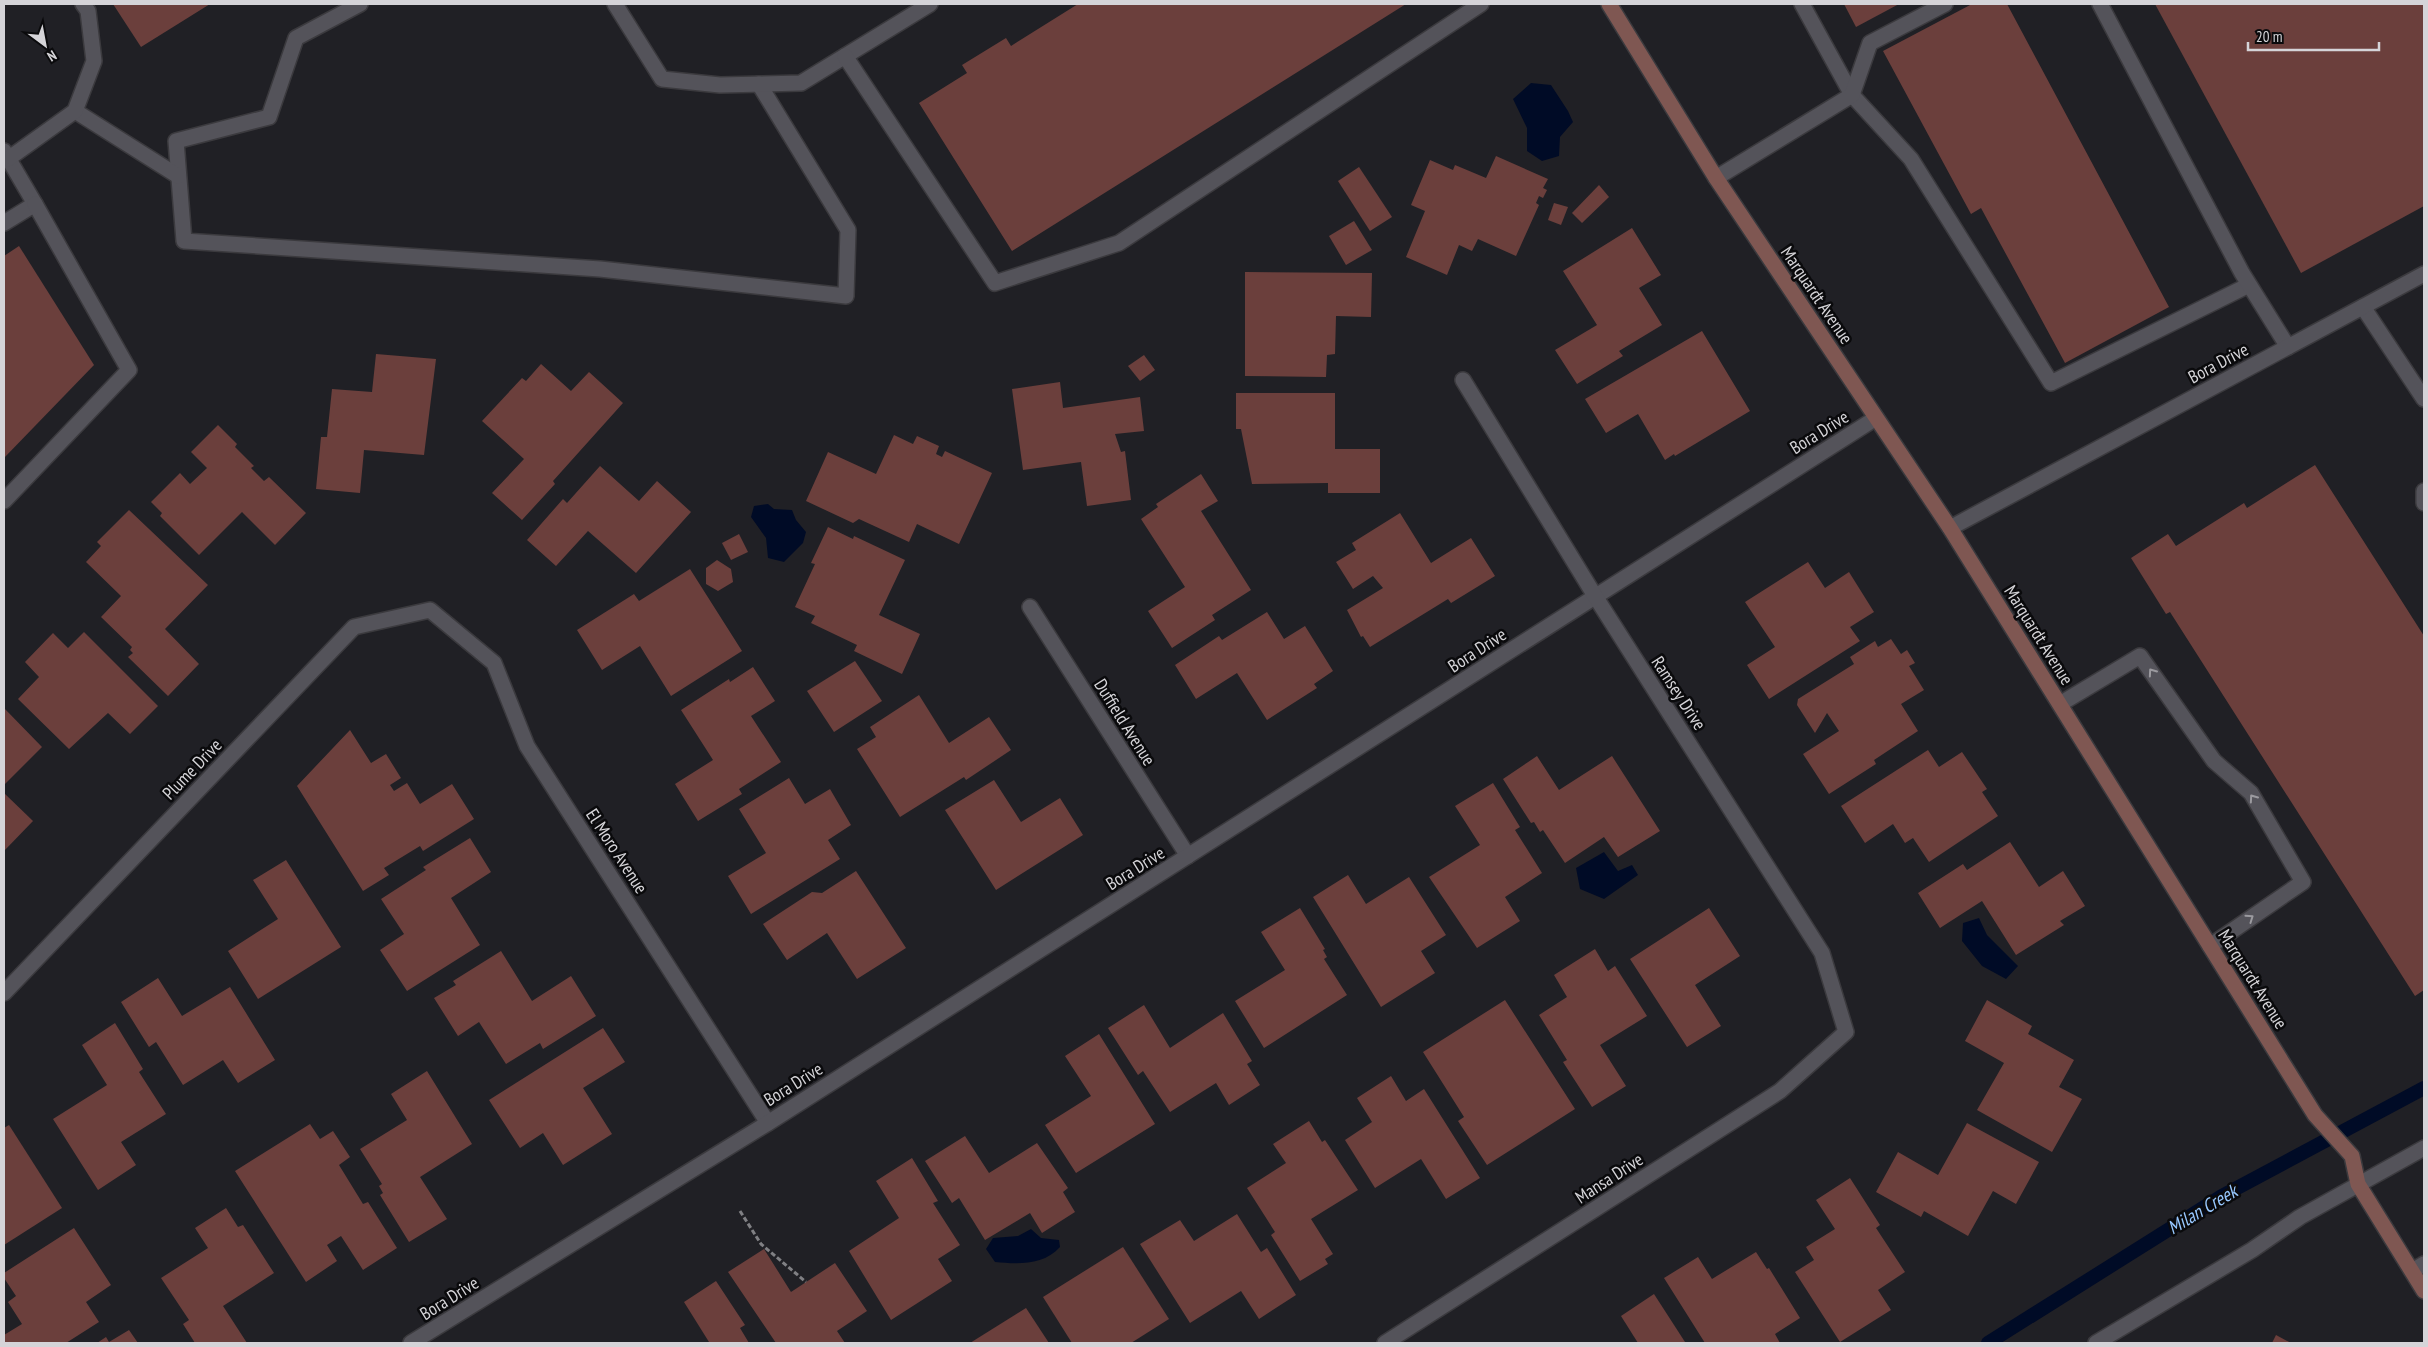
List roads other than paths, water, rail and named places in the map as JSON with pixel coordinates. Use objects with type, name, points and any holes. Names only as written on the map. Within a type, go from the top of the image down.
[{"type":"street","points":[[4,501],[129,370],[6,155],[75,111],[94,61],[88,12],[83,4]]},
{"type":"street","points":[[360,4],[296,38],[268,117],[176,141],[184,240],[600,268],[846,296],[848,230],[759,84]]},
{"type":"street","points":[[616,4],[662,80],[720,85],[801,83],[930,4]]},
{"type":"street","points":[[845,56],[995,282],[1119,243],[1482,4]]},
{"type":"street","name":"Marquardt Avenue","points":[[1609,4],[1716,178],[1950,528],[2315,1115],[2352,1156],[2358,1184],[2418,1268],[2424,1291]]},
{"type":"street","points":[[1802,4],[1852,94],[1911,159],[2051,383],[2249,284]]},
{"type":"street","points":[[1716,178],[1852,94],[1870,43],[1945,4]]},
{"type":"street","points":[[2100,4],[2249,284],[2288,347]]},
{"type":"street","points":[[75,111],[178,176]]},
{"type":"street","points":[[4,223],[35,204]]},
{"type":"street","name":"Bora Drive","points":[[1950,528],[2424,274]]},
{"type":"street","points":[[2363,307],[2424,399]]},
{"type":"street","name":"Ramsey Drive","points":[[1463,380],[1595,596],[1822,953],[1846,1032]]},
{"type":"street","name":"Bora Drive","points":[[411,1343],[768,1123],[1876,418]]},
{"type":"street","points":[[2424,492],[2424,503]]},
{"type":"street","name":"Duffield Avenue","points":[[1030,607],[1188,856]]},
{"type":"street","name":"Plume Drive","points":[[4,993],[354,627],[430,610]]},
{"type":"street","name":"El Moro Avenue","points":[[430,610],[494,663],[527,746],[768,1123]]},
{"type":"street","points":[[2060,704],[2140,656],[2214,762],[2251,793],[2303,882],[2210,946]]},
{"type":"street","name":"Mansa Drive","points":[[1385,1343],[1780,1091],[1846,1032]]},
{"type":"street","points":[[2096,1343],[2252,1250],[2300,1217],[2424,1148]]},
{"type":"water","points":[[1531,83],[1551,85],[1573,122],[1560,137],[1559,156],[1542,161],[1527,151],[1527,128],[1513,99]]},
{"type":"water","points":[[768,504],[774,509],[792,510],[796,520],[806,532],[803,543],[784,562],[768,558],[766,538],[751,517],[754,506]]},
{"type":"water","points":[[1604,852],[1618,871],[1632,865],[1638,875],[1604,899],[1580,889],[1576,868]]},
{"type":"water","points":[[1979,918],[1987,935],[2018,966],[2006,979],[1982,966],[1962,941],[1963,923]]},
{"type":"water","points":[[1031,1229],[1041,1238],[1059,1240],[1060,1247],[1046,1258],[1021,1263],[995,1262],[986,1249],[993,1238],[1018,1236]]},
{"type":"waterway","name":"Milan Creek","points":[[1988,1343],[2222,1196],[2424,1088]]}]
